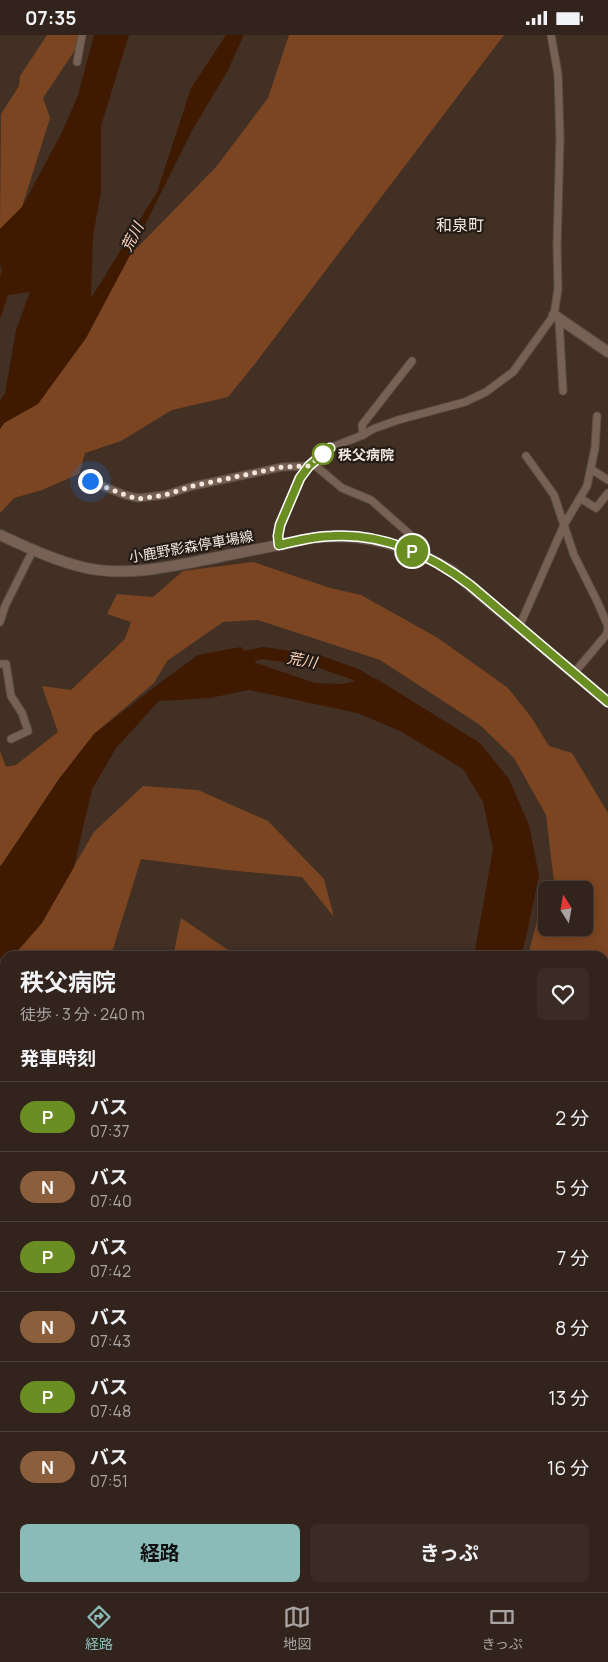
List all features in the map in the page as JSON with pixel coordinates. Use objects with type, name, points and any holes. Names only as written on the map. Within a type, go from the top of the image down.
[{"type":"main road","points":[[556,317],[608,352]]},
{"type":"main road","name":"小鹿野影森停車場線","points":[[0,535],[33,550],[86,568],[134,571],[176,566],[333,535],[383,541],[408,549],[452,571],[608,702]]},
{"type":"street","points":[[76,62],[82,35]]},
{"type":"street","points":[[552,35],[558,74],[560,138],[556,317],[563,391]]},
{"type":"street","points":[[279,545],[280,525],[300,478],[310,464],[330,448],[364,435],[373,429],[398,419],[465,402],[486,392],[513,373],[556,317]]},
{"type":"street","points":[[364,435],[362,425],[412,361]]},
{"type":"street","points":[[519,627],[564,525],[587,486],[595,448],[597,416]]},
{"type":"street","points":[[526,456],[554,495],[574,555],[608,626],[607,634],[574,673]]},
{"type":"street","points":[[83,481],[90,481],[138,499],[165,495],[193,486],[282,467],[310,464],[342,488],[371,500],[414,538],[430,559]]},
{"type":"street","points":[[591,469],[608,481]]},
{"type":"street","points":[[580,498],[596,509],[608,493]]},
{"type":"street","points":[[0,622],[5,606],[33,550]]},
{"type":"street","points":[[0,664],[6,664],[11,696],[22,713],[28,731],[10,739]]},
{"type":"shaded area","points":[[47,35],[78,35],[75,50],[43,98],[50,118],[22,207],[0,229],[1,114],[19,86],[20,76]]},
{"type":"shaded area","points":[[289,35],[504,35],[228,397],[172,410],[121,441],[85,453],[79,474],[42,490],[14,498],[0,513],[0,429],[4,423],[38,403],[86,338],[130,255],[216,167],[268,98]]},
{"type":"shaded area","points":[[253,562],[330,588],[361,595],[438,638],[508,688],[531,717],[549,746],[572,753],[608,813],[608,951],[529,951],[538,917],[538,936],[593,936],[593,881],[554,881],[546,815],[514,758],[480,725],[380,660],[258,620],[223,622],[167,661],[154,683],[94,734],[59,779],[2,865],[0,865],[0,751],[6,767],[16,765],[58,732],[42,686],[71,690],[125,639],[131,622],[107,614],[117,594],[153,597],[183,571]]},
{"type":"shaded area","points":[[143,786],[198,790],[268,821],[324,879],[334,917],[302,877],[141,859],[112,951],[17,951],[40,925],[94,832]]},
{"type":"shaded area","points":[[181,918],[230,951],[174,951]]},
{"type":"water","points":[[94,35],[129,35],[101,126],[101,192],[93,236],[91,298],[157,192],[191,88],[226,35],[244,35],[227,72],[193,129],[86,338],[38,404],[4,423],[0,429],[0,400],[5,394],[16,330],[30,292],[8,295],[0,319],[0,276],[2,270],[0,265],[0,229],[22,207],[62,132],[78,95]]},
{"type":"water","points":[[241,647],[256,663],[315,683],[340,684],[375,678],[480,743],[509,779],[529,825],[539,875],[522,951],[475,951],[493,849],[483,802],[463,769],[400,731],[357,713],[249,690],[210,698],[159,701],[117,747],[92,789],[74,867],[42,923],[17,951],[0,951],[0,867],[59,779],[94,734],[198,655]]},
{"type":"waterway","name":"荒川","points":[[232,660],[263,653],[318,661],[357,675],[380,689]]},
{"type":"bus line","name":"P","points":[[330,448],[304,471],[300,478],[280,525],[279,545],[333,535],[356,537],[383,541],[430,559],[452,571],[470,585],[608,702]]},
{"type":"place","name":"秩父病院","points":[[323,454]]},
{"type":"district","name":"和泉町","points":[[460,225]]},
{"type":"route","points":[[90,481],[138,499],[165,495],[228,477],[282,467],[309,466],[323,454]]}]
